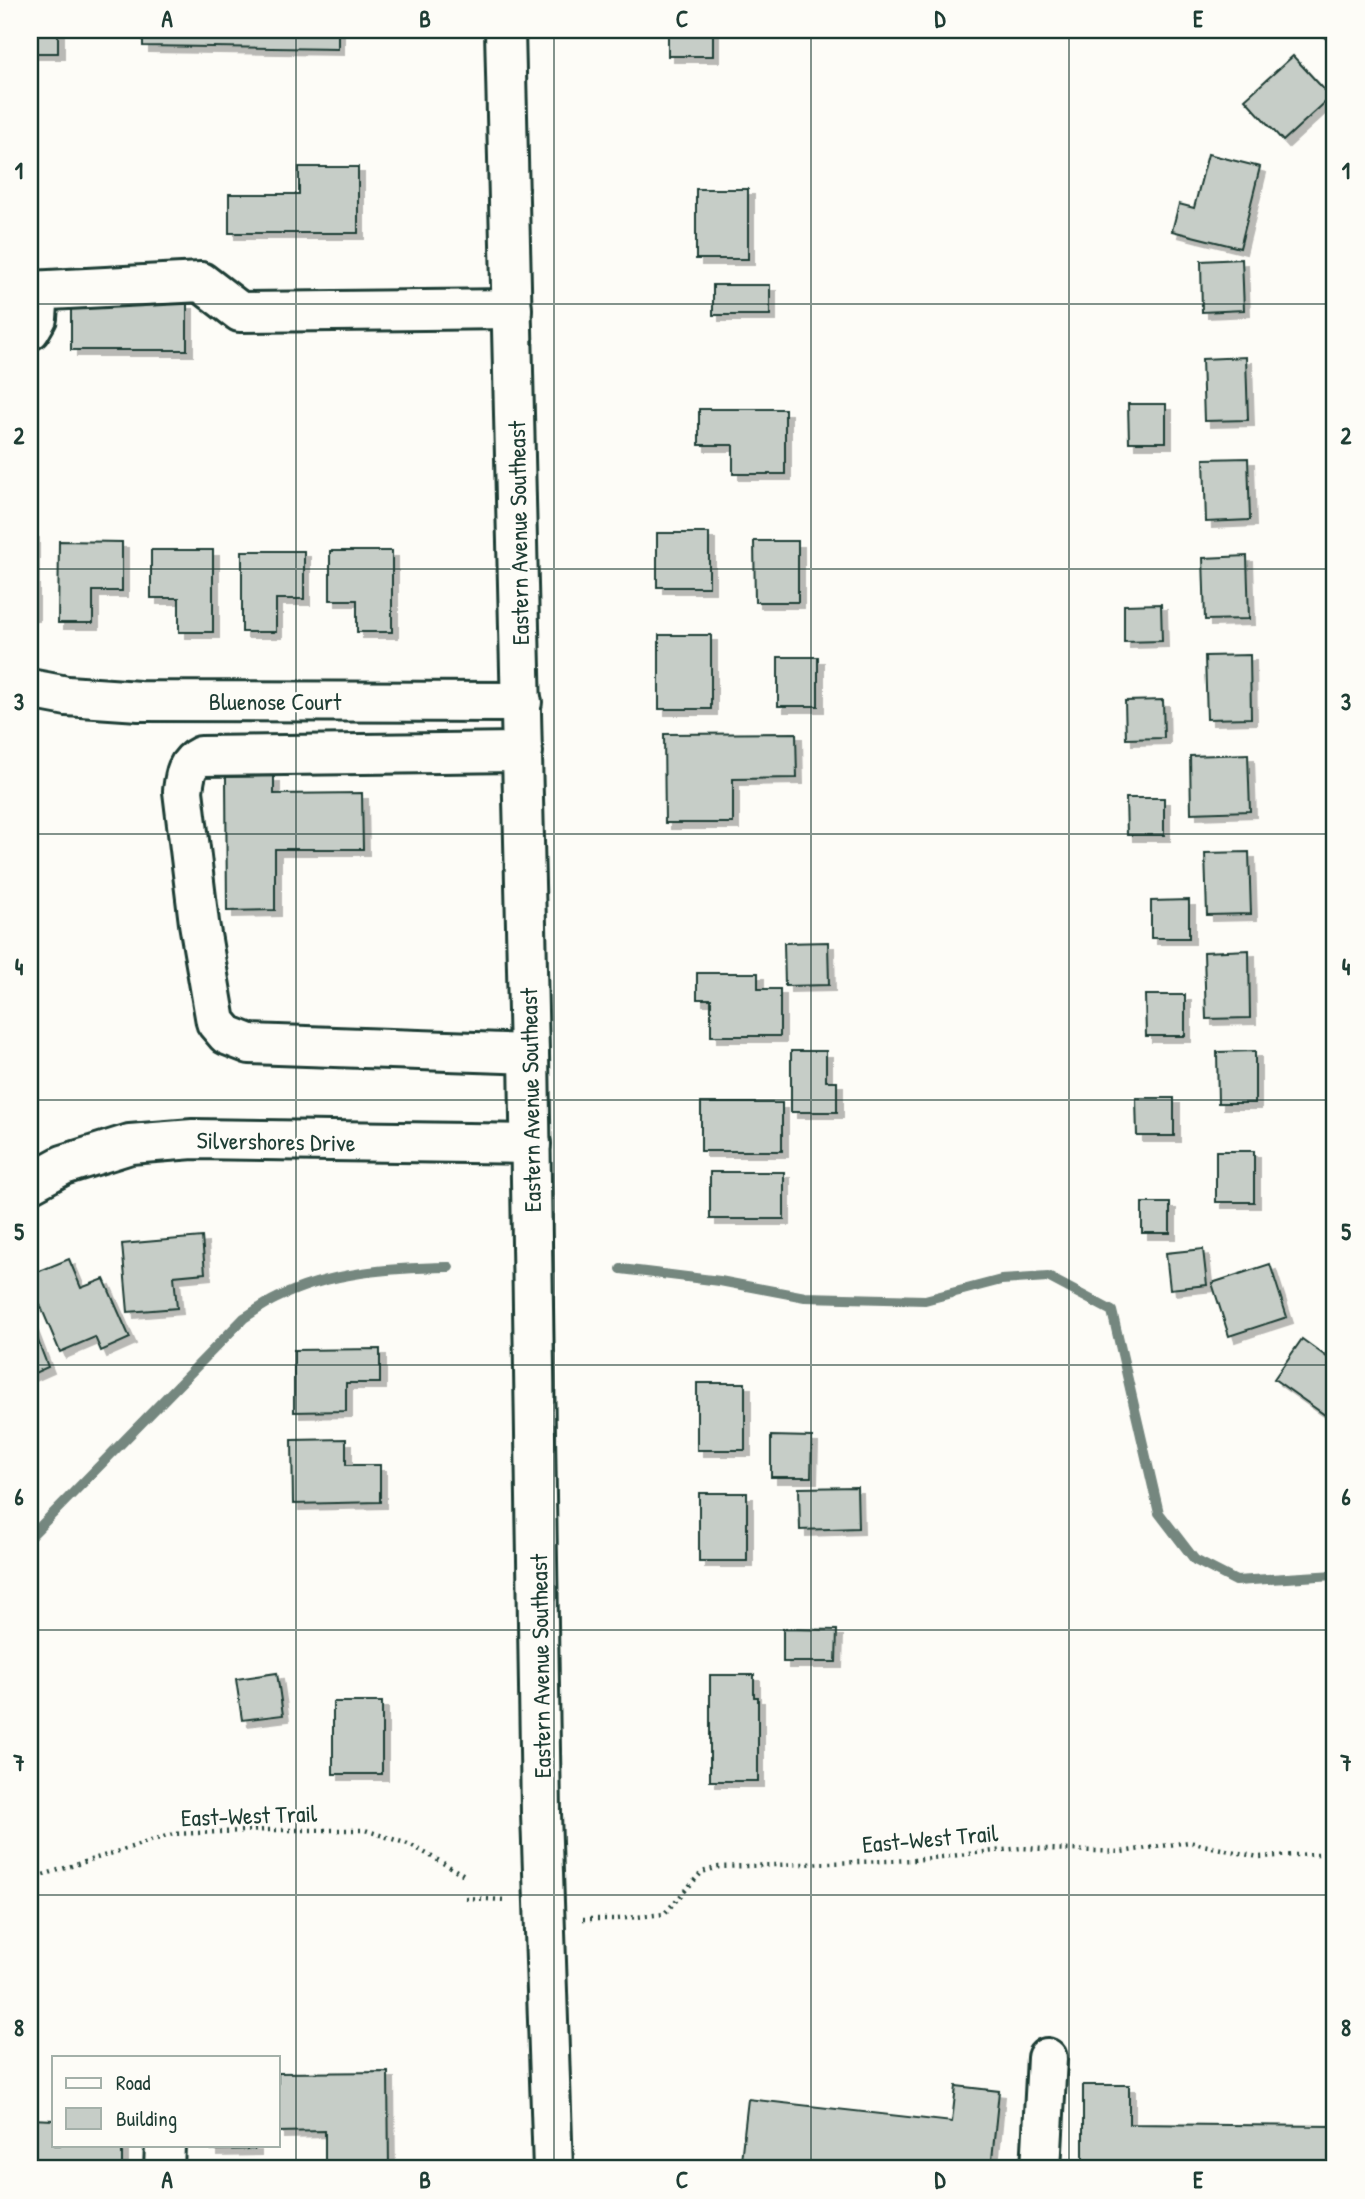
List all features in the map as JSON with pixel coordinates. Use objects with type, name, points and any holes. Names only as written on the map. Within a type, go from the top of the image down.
[{"type":"street","name":"Eastern Avenue Southeast","points":[[505,30],[531,1144],[541,1813],[553,2169]]},
{"type":"street","points":[[30,330],[37,318],[34,291],[201,282],[240,312],[512,309]]},
{"type":"street","name":"Bluenose Court","points":[[30,689],[67,696],[139,701],[522,702]]},
{"type":"street","points":[[523,752],[201,755],[192,760],[186,772],[183,791],[199,923],[215,1022],[227,1035],[250,1044],[529,1054]]},
{"type":"street","name":"Silvershores Drive","points":[[30,1183],[63,1165],[130,1144],[193,1139],[531,1144]]},
{"type":"street","points":[[1041,2169],[1048,2058]]},
{"type":"street","points":[[164,2169],[165,2146]]},
{"type":"path","name":"East-West Trail","points":[[30,1879],[173,1834],[365,1829],[411,1845],[466,1877]]},
{"type":"path","name":"East-West Trail","points":[[546,1913],[556,1919],[618,1919],[664,1914],[702,1872],[741,1865],[914,1860],[1021,1848],[1121,1852],[1189,1842],[1258,1857],[1335,1853]]},
{"type":"building","points":[[30,30],[58,30],[58,53],[30,53]]},
{"type":"building","points":[[143,30],[338,30],[338,49],[143,46]]},
{"type":"building","points":[[668,30],[713,30],[713,56],[668,56]]},
{"type":"building","points":[[1321,30],[1335,30],[1335,34],[1325,38]]},
{"type":"building","points":[[1293,56],[1331,97],[1283,141],[1245,99]]},
{"type":"building","points":[[1208,154],[1260,167],[1240,248],[1172,231],[1179,204],[1194,208]]},
{"type":"building","points":[[299,167],[358,167],[358,233],[229,233],[229,194],[299,194]]},
{"type":"building","points":[[696,189],[748,189],[748,259],[696,259]]},
{"type":"building","points":[[1242,259],[1244,310],[1202,312],[1201,261]]},
{"type":"building","points":[[713,285],[770,285],[770,315],[713,315]]},
{"type":"building","points":[[71,303],[187,303],[187,350],[71,350]]},
{"type":"building","points":[[1246,357],[1248,420],[1204,421],[1202,359]]},
{"type":"building","points":[[1128,404],[1166,404],[1166,442],[1129,442]]},
{"type":"building","points":[[699,409],[785,409],[785,474],[733,474],[733,445],[699,445]]},
{"type":"building","points":[[1248,458],[1250,520],[1206,522],[1204,459]]},
{"type":"building","points":[[30,532],[33,532],[33,615],[30,615]]},
{"type":"building","points":[[657,533],[709,533],[709,587],[657,587]]},
{"type":"building","points":[[59,541],[122,542],[122,591],[93,591],[93,623],[58,623]]},
{"type":"building","points":[[754,541],[798,541],[798,602],[755,602]]},
{"type":"building","points":[[151,550],[213,550],[213,632],[179,632],[179,598],[151,598]]},
{"type":"building","points":[[242,551],[304,551],[304,599],[276,599],[276,632],[242,632]]},
{"type":"building","points":[[330,551],[392,551],[392,632],[357,632],[357,600],[330,600]]},
{"type":"building","points":[[1247,556],[1249,619],[1205,620],[1203,558]]},
{"type":"building","points":[[1161,604],[1162,641],[1124,642],[1124,605]]},
{"type":"building","points":[[659,635],[711,635],[711,709],[659,709]]},
{"type":"building","points":[[1250,655],[1251,718],[1207,719],[1205,656]]},
{"type":"building","points":[[778,657],[818,657],[818,706],[778,706]]},
{"type":"building","points":[[1163,700],[1164,738],[1126,739],[1125,701]]},
{"type":"building","points":[[796,733],[797,778],[733,779],[733,823],[665,823],[664,734]]},
{"type":"building","points":[[1248,754],[1250,811],[1191,813],[1190,756]]},
{"type":"building","points":[[274,776],[274,794],[362,793],[363,849],[275,849],[275,910],[227,911],[226,777]]},
{"type":"building","points":[[1126,798],[1164,798],[1164,835],[1127,835]]},
{"type":"building","points":[[1249,852],[1251,914],[1207,915],[1205,853]]},
{"type":"building","points":[[1189,900],[1189,938],[1151,938],[1151,901]]},
{"type":"building","points":[[828,942],[829,985],[785,986],[784,943]]},
{"type":"building","points":[[1249,950],[1250,1018],[1206,1019],[1204,952]]},
{"type":"building","points":[[697,973],[758,973],[758,989],[780,989],[780,1036],[711,1036],[711,999],[697,999]]},
{"type":"building","points":[[1145,995],[1185,995],[1185,1036],[1146,1036]]},
{"type":"building","points":[[791,1051],[826,1051],[826,1081],[837,1081],[837,1112],[791,1112]]},
{"type":"building","points":[[1255,1051],[1255,1103],[1218,1103],[1217,1052]]},
{"type":"building","points":[[1136,1098],[1174,1098],[1174,1136],[1137,1136]]},
{"type":"building","points":[[701,1103],[782,1103],[782,1151],[701,1151]]},
{"type":"building","points":[[1216,1151],[1254,1151],[1254,1202],[1216,1202]]},
{"type":"building","points":[[710,1172],[784,1172],[784,1219],[710,1219]]},
{"type":"building","points":[[1142,1203],[1170,1203],[1170,1233],[1142,1233]]},
{"type":"building","points":[[202,1237],[205,1273],[174,1276],[177,1308],[128,1312],[122,1244]]},
{"type":"building","points":[[1203,1249],[1207,1285],[1170,1289],[1166,1253]]},
{"type":"building","points":[[69,1259],[81,1288],[104,1279],[130,1338],[101,1351],[95,1337],[60,1352],[30,1281],[30,1275]]},
{"type":"building","points":[[1270,1264],[1287,1317],[1229,1336],[1212,1283]]},
{"type":"building","points":[[30,1320],[48,1367],[30,1375]]},
{"type":"building","points":[[1302,1339],[1335,1363],[1335,1400],[1325,1415],[1274,1379]]},
{"type":"building","points":[[380,1349],[380,1383],[346,1383],[346,1411],[294,1412],[294,1350]]},
{"type":"building","points":[[697,1383],[745,1383],[745,1450],[697,1450]]},
{"type":"building","points":[[771,1436],[812,1437],[811,1477],[771,1477]]},
{"type":"building","points":[[346,1439],[346,1465],[380,1465],[380,1502],[293,1504],[292,1440]]},
{"type":"building","points":[[857,1487],[858,1528],[800,1530],[799,1488]]},
{"type":"building","points":[[699,1493],[747,1493],[747,1561],[699,1561]]},
{"type":"building","points":[[783,1629],[837,1630],[836,1662],[783,1662]]},
{"type":"building","points":[[277,1673],[283,1715],[242,1720],[236,1679]]},
{"type":"building","points":[[710,1675],[754,1675],[754,1697],[758,1697],[758,1781],[710,1781]]},
{"type":"building","points":[[333,1702],[382,1702],[382,1774],[333,1774]]},
{"type":"building","points":[[388,2072],[389,2169],[325,2169],[325,2131],[280,2132],[280,2073]]},
{"type":"building","points":[[1083,2085],[1129,2085],[1129,2124],[1335,2126],[1334,2169],[1083,2169]]},
{"type":"building","points":[[956,2086],[999,2091],[991,2169],[837,2169],[799,2165],[798,2169],[740,2169],[748,2099],[952,2122]]},
{"type":"building","points":[[30,2119],[52,2120],[52,2146],[122,2146],[122,2169],[30,2169]]},
{"type":"building","points":[[212,2146],[255,2146],[255,2149],[212,2150]]},
{"type":"building","points":[[258,2165],[258,2169],[213,2169],[213,2166]]},
{"type":"waterway","points":[[30,1537],[244,1318],[260,1307],[297,1289],[339,1277],[383,1270],[449,1267]]},
{"type":"waterway","points":[[621,1269],[720,1281],[805,1297],[925,1300],[1001,1280],[1048,1277],[1112,1311],[1159,1513],[1195,1560],[1236,1581],[1335,1575]]}]
